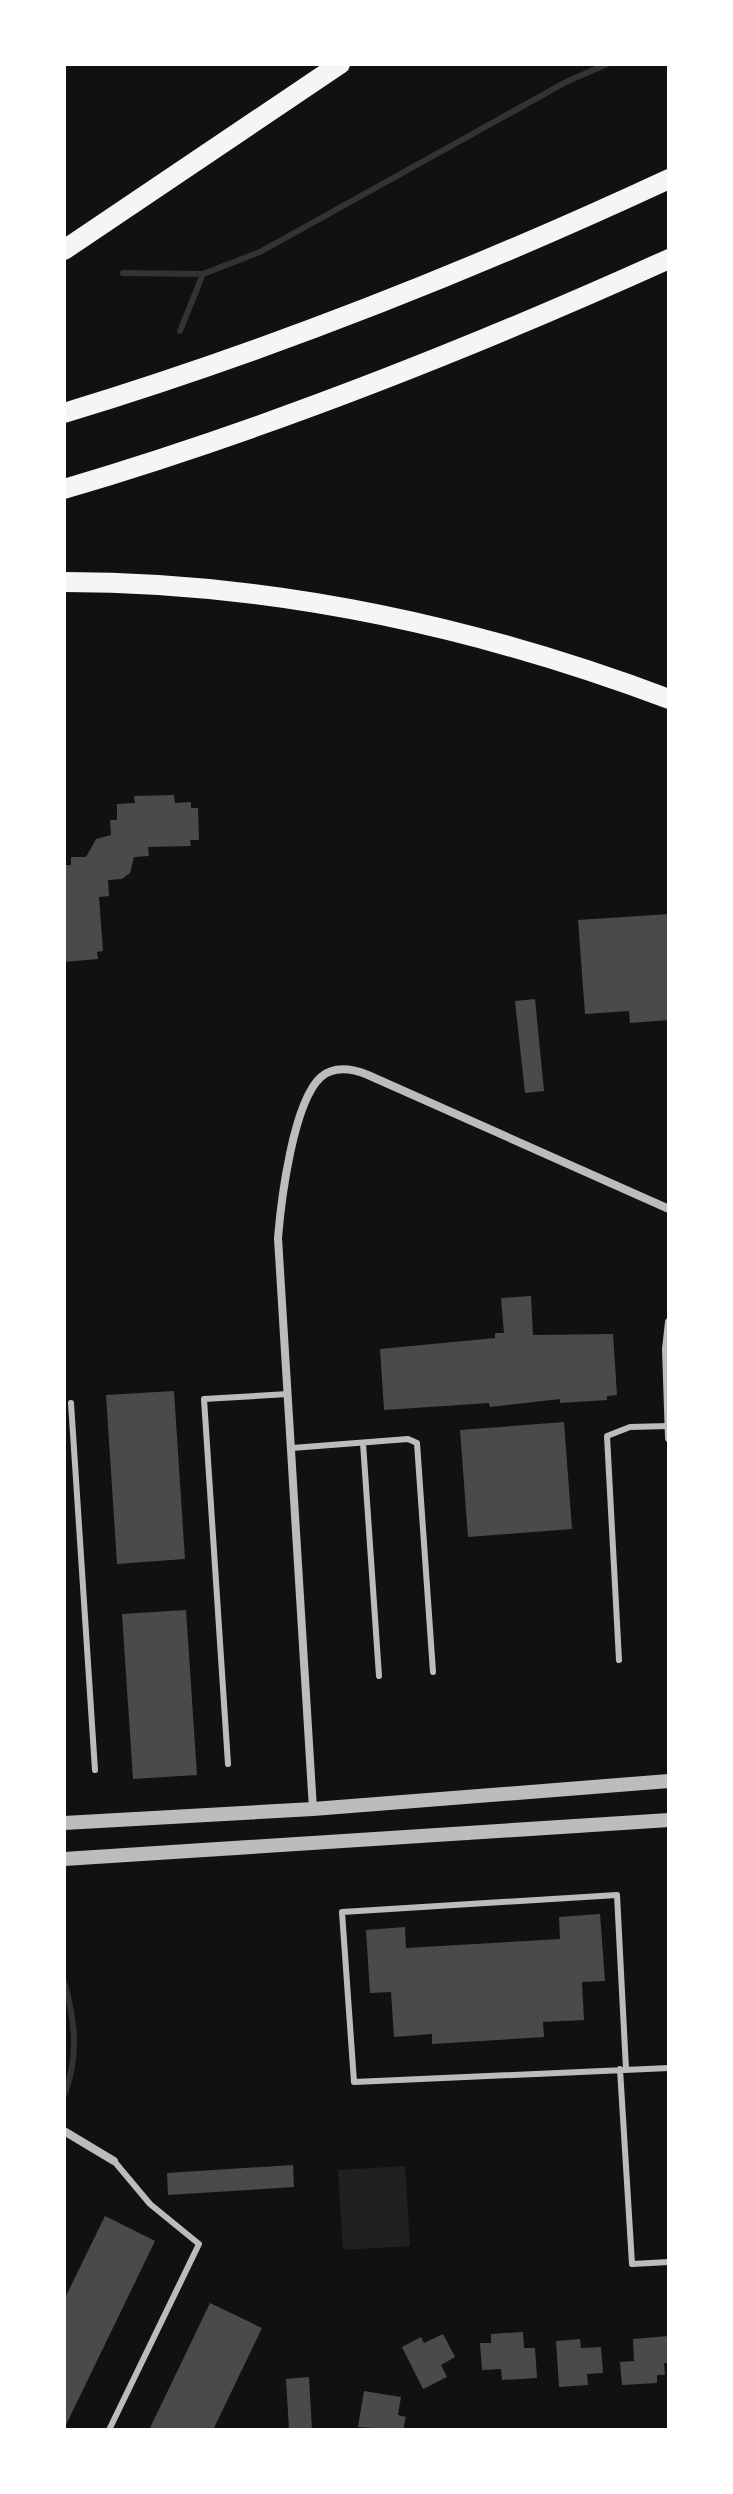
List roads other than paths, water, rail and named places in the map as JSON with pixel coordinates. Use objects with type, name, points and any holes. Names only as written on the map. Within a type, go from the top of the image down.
[{"type":"highway","points":[[64,250],[340,64]]},
{"type":"highway","points":[[64,413],[360,310],[513,249],[669,179]]},
{"type":"highway","points":[[64,489],[195,448],[372,385],[669,259]]},
{"type":"highway","points":[[64,582],[227,592],[384,614],[555,658],[669,699]]},
{"type":"street","points":[[313,1809],[278,1238],[282,1184],[295,1132],[314,1086],[322,1076],[336,1070],[351,1069],[669,1209]]},
{"type":"street","points":[[669,1322],[666,1349],[669,1438]]},
{"type":"street","points":[[64,1823],[313,1809],[669,1781]]},
{"type":"street","points":[[64,1859],[669,1820]]},
{"type":"street","points":[[64,2131],[114,2161]]},
{"type":"lane","points":[[228,1764],[204,1399],[288,1394]]},
{"type":"lane","points":[[71,1403],[95,1770]]},
{"type":"lane","points":[[619,1660],[607,1436],[630,1427],[668,1426]]},
{"type":"lane","points":[[292,1448],[408,1439],[417,1443],[433,1672]]},
{"type":"lane","points":[[363,1443],[379,1676]]},
{"type":"lane","points":[[669,2068],[623,2069],[354,2082],[342,1912],[617,1895],[623,2069],[632,2264],[669,2262]]},
{"type":"lane","points":[[109,2430],[199,2244],[150,2204],[114,2161]]},
{"type":"waterway","points":[[123,273],[203,274],[260,252],[566,82],[607,64]]},
{"type":"waterway","points":[[180,331],[203,274]]},
{"type":"waterway","points":[[64,1982],[74,2038],[65,2093]]}]
